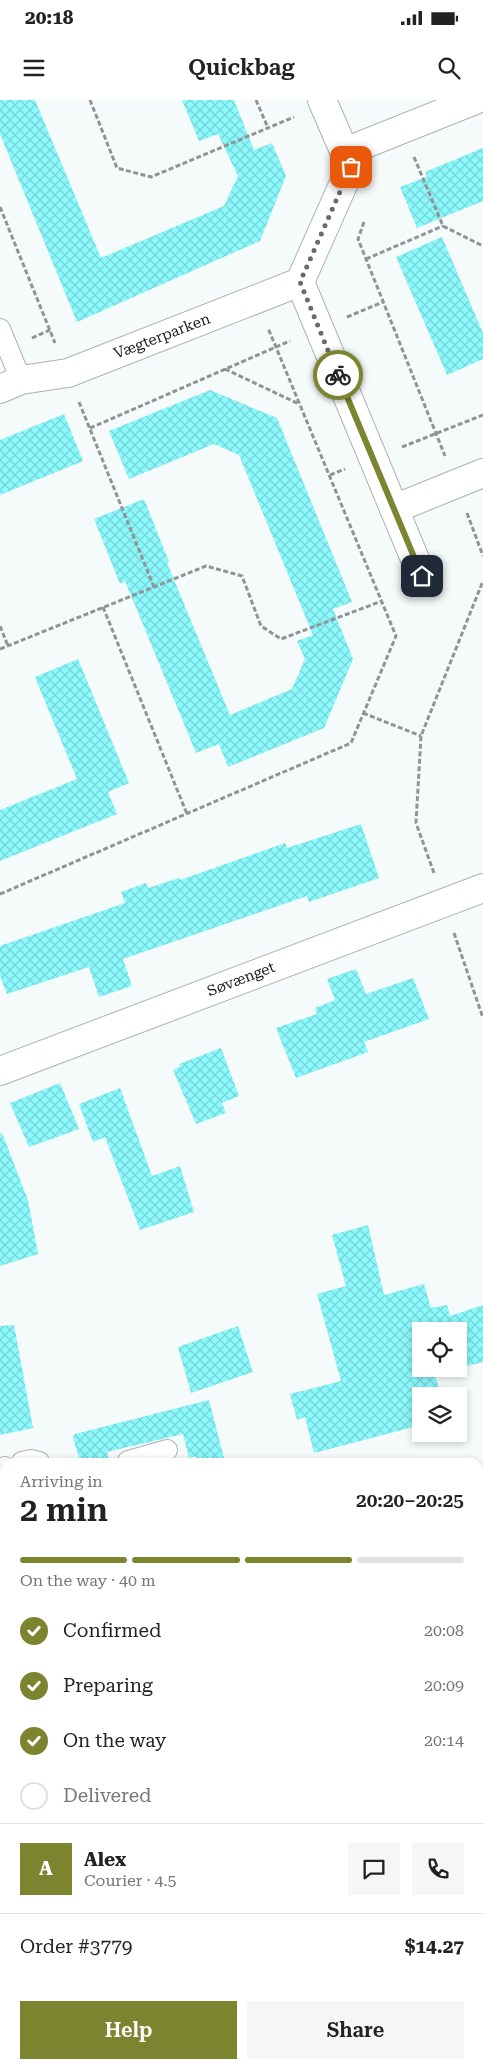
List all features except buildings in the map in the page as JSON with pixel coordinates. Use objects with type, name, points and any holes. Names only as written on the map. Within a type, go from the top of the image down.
[{"type":"street","points":[[345,152],[475,100]]},
{"type":"street","points":[[323,102],[351,167],[300,282],[422,576]]},
{"type":"street","name":"Vægterparken","points":[[11,384],[68,373],[300,282]]},
{"type":"street","points":[[394,509],[483,473]]},
{"type":"street","name":"Søvænget","points":[[0,1071],[483,888]]},
{"type":"lane","name":"Vægterparken","points":[[0,329],[11,384]]},
{"type":"lane","points":[[139,1458],[167,1450]]},
{"type":"path","points":[[90,100],[117,168],[151,177],[268,128],[323,102]]},
{"type":"path","points":[[256,100],[268,128]]},
{"type":"path","points":[[414,157],[443,226],[483,246]]},
{"type":"path","points":[[366,213],[358,239],[457,484],[483,556]]},
{"type":"path","points":[[366,259],[443,226]]},
{"type":"path","points":[[0,894],[351,743],[364,713],[396,636],[256,299]]},
{"type":"path","points":[[90,428],[383,302]]},
{"type":"path","points":[[225,369],[300,404]]},
{"type":"path","points":[[330,475],[483,415]]},
{"type":"path","points":[[0,649],[206,566],[242,576],[260,626],[281,639],[382,601]]},
{"type":"path","points":[[483,581],[421,736],[416,823],[483,1018]]},
{"type":"path","points":[[103,607],[187,814]]},
{"type":"path","points":[[0,626],[8,646]]},
{"type":"path","points":[[364,713],[421,736]]},
{"type":"way so far","points":[[338,375],[300,282],[351,167]]},
{"type":"route","points":[[338,375],[422,576]]}]
